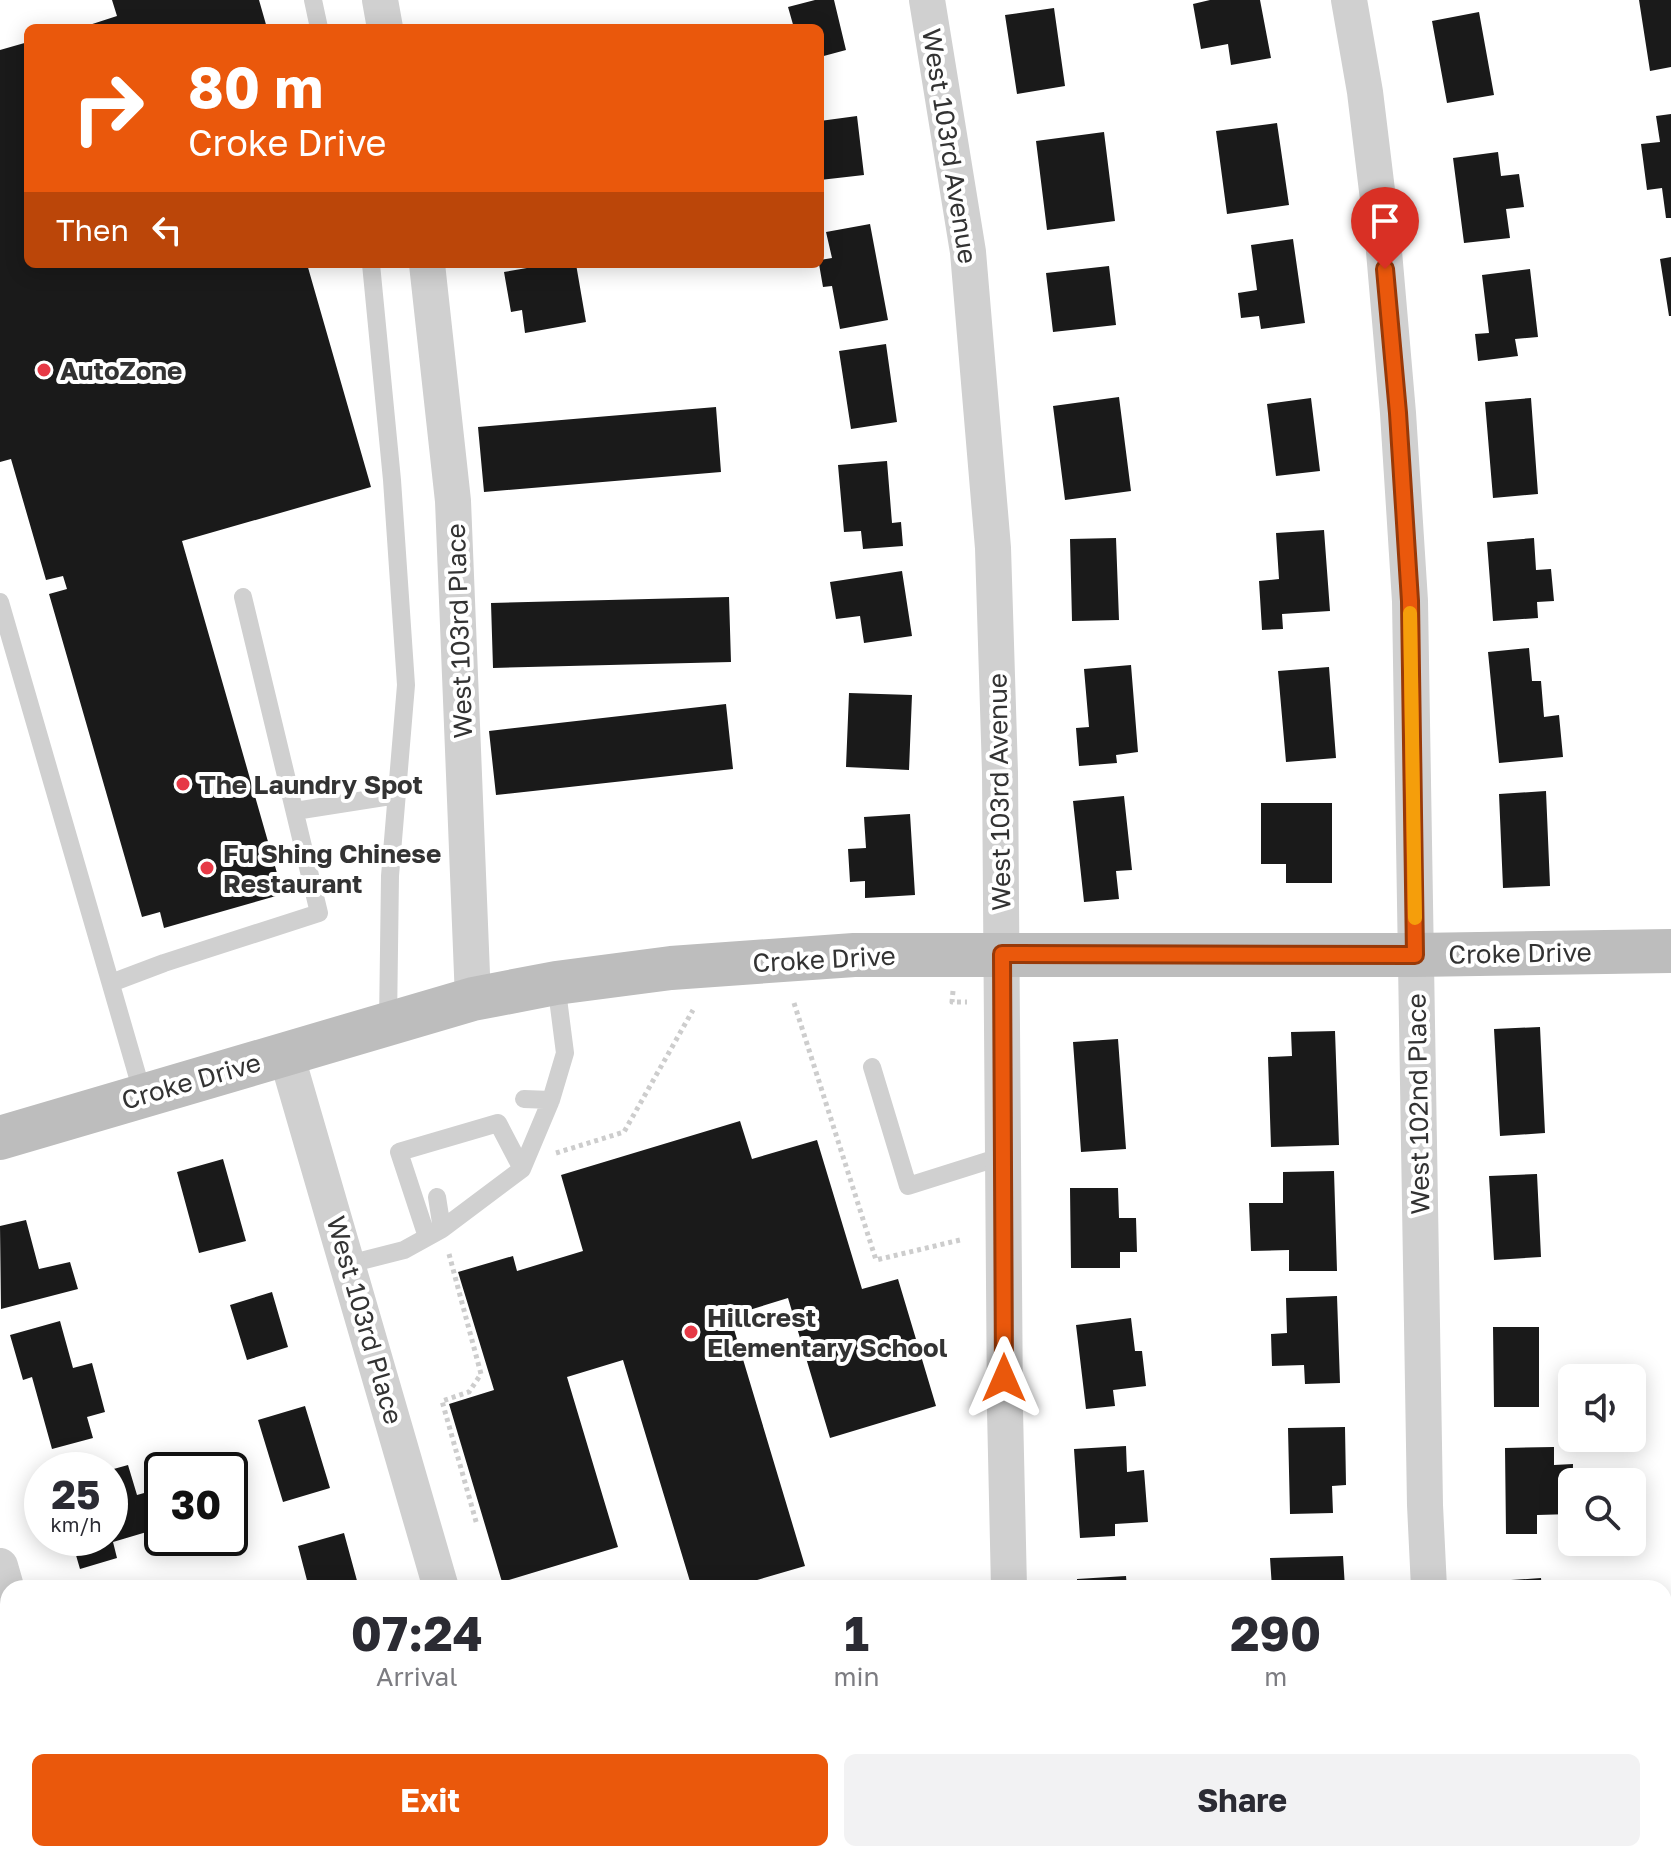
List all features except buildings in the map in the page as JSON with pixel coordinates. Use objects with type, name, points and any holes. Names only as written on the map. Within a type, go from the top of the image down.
[{"type":"street","points":[[380,0],[384,24]]},
{"type":"street","name":"West 103rd Avenue","points":[[927,0],[968,252],[993,548],[1002,954],[1009,1580]]},
{"type":"street","name":"West 102nd Place","points":[[1349,0],[1365,92],[1383,240],[1410,601],[1429,1580]]},
{"type":"street","name":"West 103rd Place","points":[[427,268],[453,501],[473,999]]},
{"type":"street","name":"Croke Drive","points":[[0,1138],[473,999],[556,983],[671,968],[854,955],[1415,955],[1671,951]]},
{"type":"street","name":"West 103rd Place","points":[[286,1054],[439,1580]]},
{"type":"lane","points":[[313,0],[318,24]]},
{"type":"lane","points":[[371,268],[392,480],[406,685],[390,876],[388,1023]]},
{"type":"lane","points":[[111,983],[319,913],[243,597]]},
{"type":"lane","points":[[0,602],[143,1095]]},
{"type":"lane","points":[[295,811],[397,795]]},
{"type":"lane","points":[[349,1264],[404,1250],[435,1233],[522,1169],[551,1100],[565,1053],[556,983]]},
{"type":"lane","points":[[872,1067],[908,1186],[1003,1156]]},
{"type":"lane","points":[[524,1099],[551,1100]]},
{"type":"lane","points":[[435,1233],[399,1152],[498,1123],[522,1169]]},
{"type":"lane","points":[[435,1233],[437,1197]]},
{"type":"path","points":[[794,1003],[876,1260],[960,1240]]},
{"type":"path","points":[[532,1146],[556,1153],[624,1132],[693,1010]]},
{"type":"path","points":[[435,1233],[481,1374],[469,1392],[442,1401],[477,1525]]},
{"type":"slow traffic","points":[[1410,613],[1415,918]]},
{"type":"place","name":"AutoZone","points":[[44,370]]},
{"type":"place","name":"The Laundry Spot","points":[[183,784]]},
{"type":"place","name":"Fu Shing Chinese Restaurant","points":[[207,868]]},
{"type":"place","name":"Hillcrest Elementary School","points":[[691,1332]]},
{"type":"route","points":[[1004,1378],[1002,954],[1415,955],[1410,601],[1385,269]]}]
